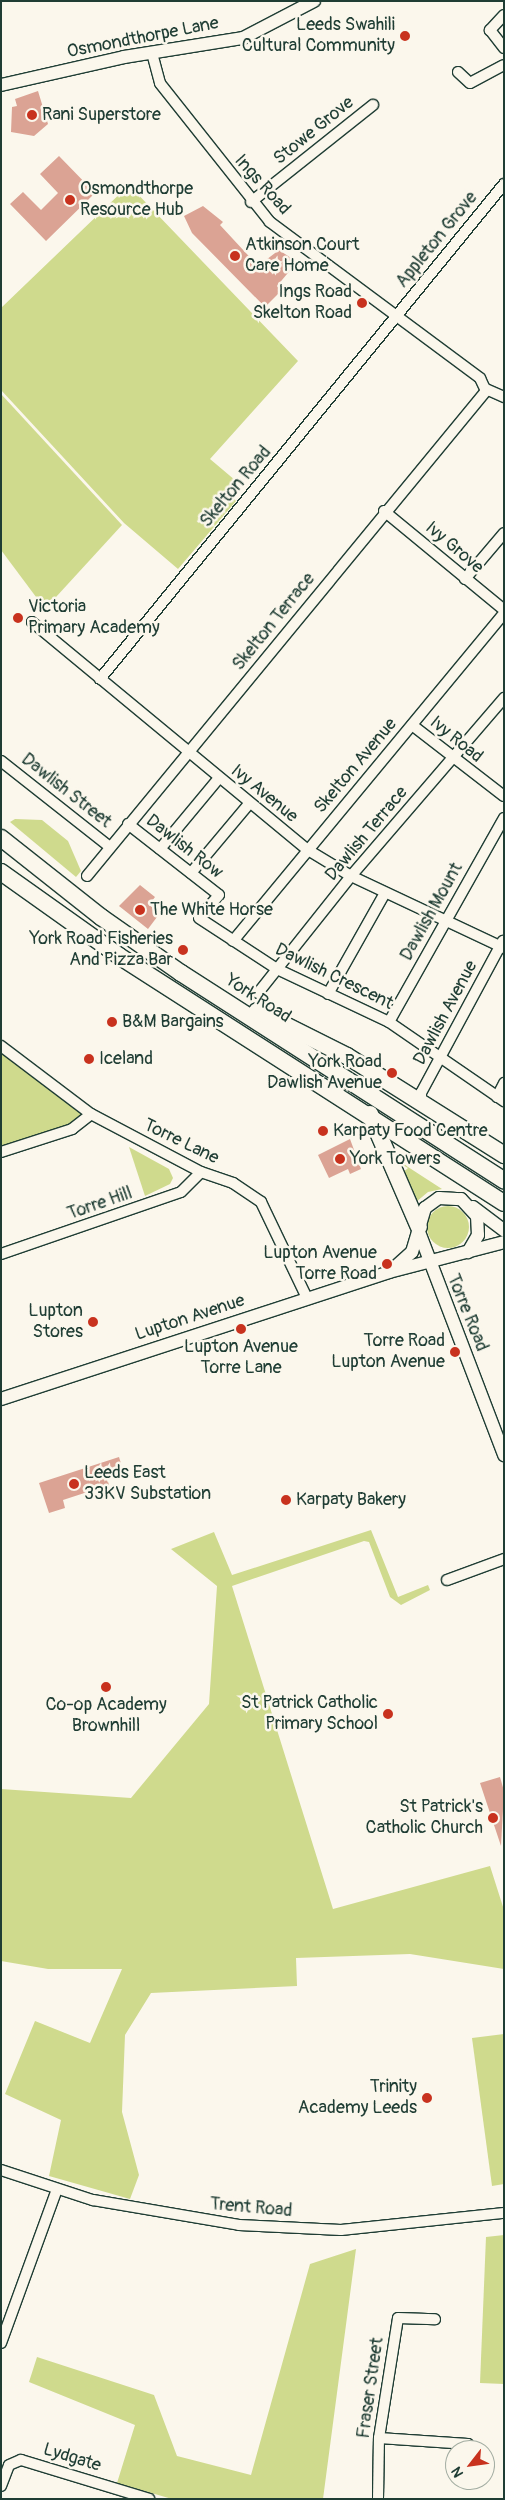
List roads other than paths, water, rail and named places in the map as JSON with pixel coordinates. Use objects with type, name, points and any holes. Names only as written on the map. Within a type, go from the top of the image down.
[{"type":"highway","name":"York Road","points":[[1,838],[101,917],[181,973],[504,1180]]},
{"type":"highway","name":"York Road","points":[[1,872],[119,956],[369,1114],[502,1202]]},
{"type":"highway","points":[[181,973],[347,1056],[504,1155]]},
{"type":"highway","points":[[369,1114],[420,1233]]},
{"type":"street","name":"Osmondthorpe Lane","points":[[1,85],[152,53],[243,38],[314,1]]},
{"type":"street","points":[[504,15],[490,30],[504,48]]},
{"type":"street","name":"Ings Road","points":[[152,53],[160,83],[251,202],[270,222],[480,378],[486,389],[504,397]]},
{"type":"street","points":[[458,72],[470,84],[504,65]]},
{"type":"street","name":"Stowe Grove","points":[[251,202],[373,105]]},
{"type":"street","name":"Appleton Grove","points":[[396,316],[504,184]]},
{"type":"street","name":"Skelton Road","points":[[100,678],[396,316]]},
{"type":"street","name":"Skelton Terrace","points":[[87,876],[384,511],[482,400],[486,389]]},
{"type":"street","name":"Ivy Grove","points":[[384,511],[504,611]]},
{"type":"street","points":[[465,579],[504,533]]},
{"type":"street","name":"Skelton Avenue","points":[[233,941],[504,611]]},
{"type":"street","name":"Ivy Avenue","points":[[32,622],[249,804],[308,850],[351,876],[385,893],[503,945]]},
{"type":"street","name":"Dawlish Terrace","points":[[258,993],[351,876],[504,698]]},
{"type":"street","name":"Ivy Road","points":[[412,725],[453,759],[504,796]]},
{"type":"street","name":"Dawlish Street","points":[[1,761],[110,847]]},
{"type":"street","points":[[160,849],[219,778]]},
{"type":"street","points":[[191,873],[249,804]]},
{"type":"street","name":"Dawlish Mount","points":[[390,1022],[504,818]]},
{"type":"street","name":"Dawlish Row","points":[[128,824],[219,895],[199,918]]},
{"type":"street","points":[[328,994],[385,893]]},
{"type":"street","name":"Dawlish Crescent","points":[[199,918],[277,969],[390,1022],[439,1060],[500,1099]]},
{"type":"street","name":"Dawlish Avenue","points":[[421,1103],[426,1084],[503,945]]},
{"type":"street","name":"Torre Lane","points":[[1,1046],[91,1114],[201,1172],[233,1183],[261,1202],[307,1298]]},
{"type":"street","points":[[500,1099],[504,1083]]},
{"type":"street","points":[[1,1152],[72,1129],[91,1114]]},
{"type":"street","name":"Torre Hill","points":[[1,1254],[181,1192],[201,1172]]},
{"type":"street","name":"Lupton Avenue","points":[[389,1272],[412,1252],[420,1233],[425,1208],[439,1198],[455,1197],[469,1204]]},
{"type":"street","points":[[469,1204],[504,1230]]},
{"type":"street","points":[[468,1252],[479,1226],[469,1204]]},
{"type":"street","name":"Torre Road","points":[[420,1233],[434,1253],[454,1257]]},
{"type":"street","name":"Torre Road","points":[[420,1233],[429,1264],[504,1456]]},
{"type":"street","name":"Lupton Avenue","points":[[1,1399],[389,1272],[429,1264],[504,1242]]},
{"type":"street","points":[[447,1580],[504,1559]]},
{"type":"street","name":"Trent Road","points":[[1,2170],[93,2200],[182,2217],[278,2228],[341,2230],[504,2213]]},
{"type":"street","points":[[1,2343],[57,2189]]},
{"type":"street","name":"Fraser Street","points":[[378,2499],[379,2438],[398,2318],[435,2319]]},
{"type":"street","points":[[379,2438],[445,2442]]},
{"type":"street","name":"Lydgate","points":[[1,2486],[9,2465],[21,2460],[119,2494],[149,2499]]},
{"type":"place","name":"Leeds Swahili Cultural Community","points":[[405,36]]},
{"type":"place","name":"Rani Superstore","points":[[32,115]]},
{"type":"place","name":"Osmondthorpe Resource Hub","points":[[70,200]]},
{"type":"place","name":"Atkinson Court Care Home","points":[[235,256]]},
{"type":"place","name":"Ings Road Skelton Road","points":[[362,303]]},
{"type":"place","name":"Victoria Primary Academy","points":[[18,618]]},
{"type":"place","name":"The White Horse","points":[[140,910]]},
{"type":"place","name":"York Road Fisheries And Pizza Bar","points":[[183,950]]},
{"type":"place","name":"B&M Bargains","points":[[112,1022]]},
{"type":"place","name":"Iceland","points":[[89,1059]]},
{"type":"place","name":"York Road Dawlish Avenue","points":[[392,1073]]},
{"type":"place","name":"Karpaty Food Centre","points":[[323,1131]]},
{"type":"place","name":"York Towers","points":[[340,1159]]},
{"type":"place","name":"Lupton Avenue Torre Road","points":[[387,1264]]},
{"type":"place","name":"Lupton Stores","points":[[93,1322]]},
{"type":"place","name":"Lupton Avenue Torre Lane","points":[[241,1329]]},
{"type":"place","name":"Torre Road Lupton Avenue","points":[[455,1352]]},
{"type":"place","name":"Leeds East 33KV Substation","points":[[74,1484]]},
{"type":"place","name":"Karpaty Bakery","points":[[286,1500]]},
{"type":"place","name":"Co-op Academy Brownhill","points":[[106,1687]]},
{"type":"place","name":"St Patrick Catholic Primary School","points":[[388,1714]]},
{"type":"place","name":"St Patrick's Catholic Church","points":[[493,1818]]},
{"type":"place","name":"Trinity Academy Leeds","points":[[427,2098]]}]
